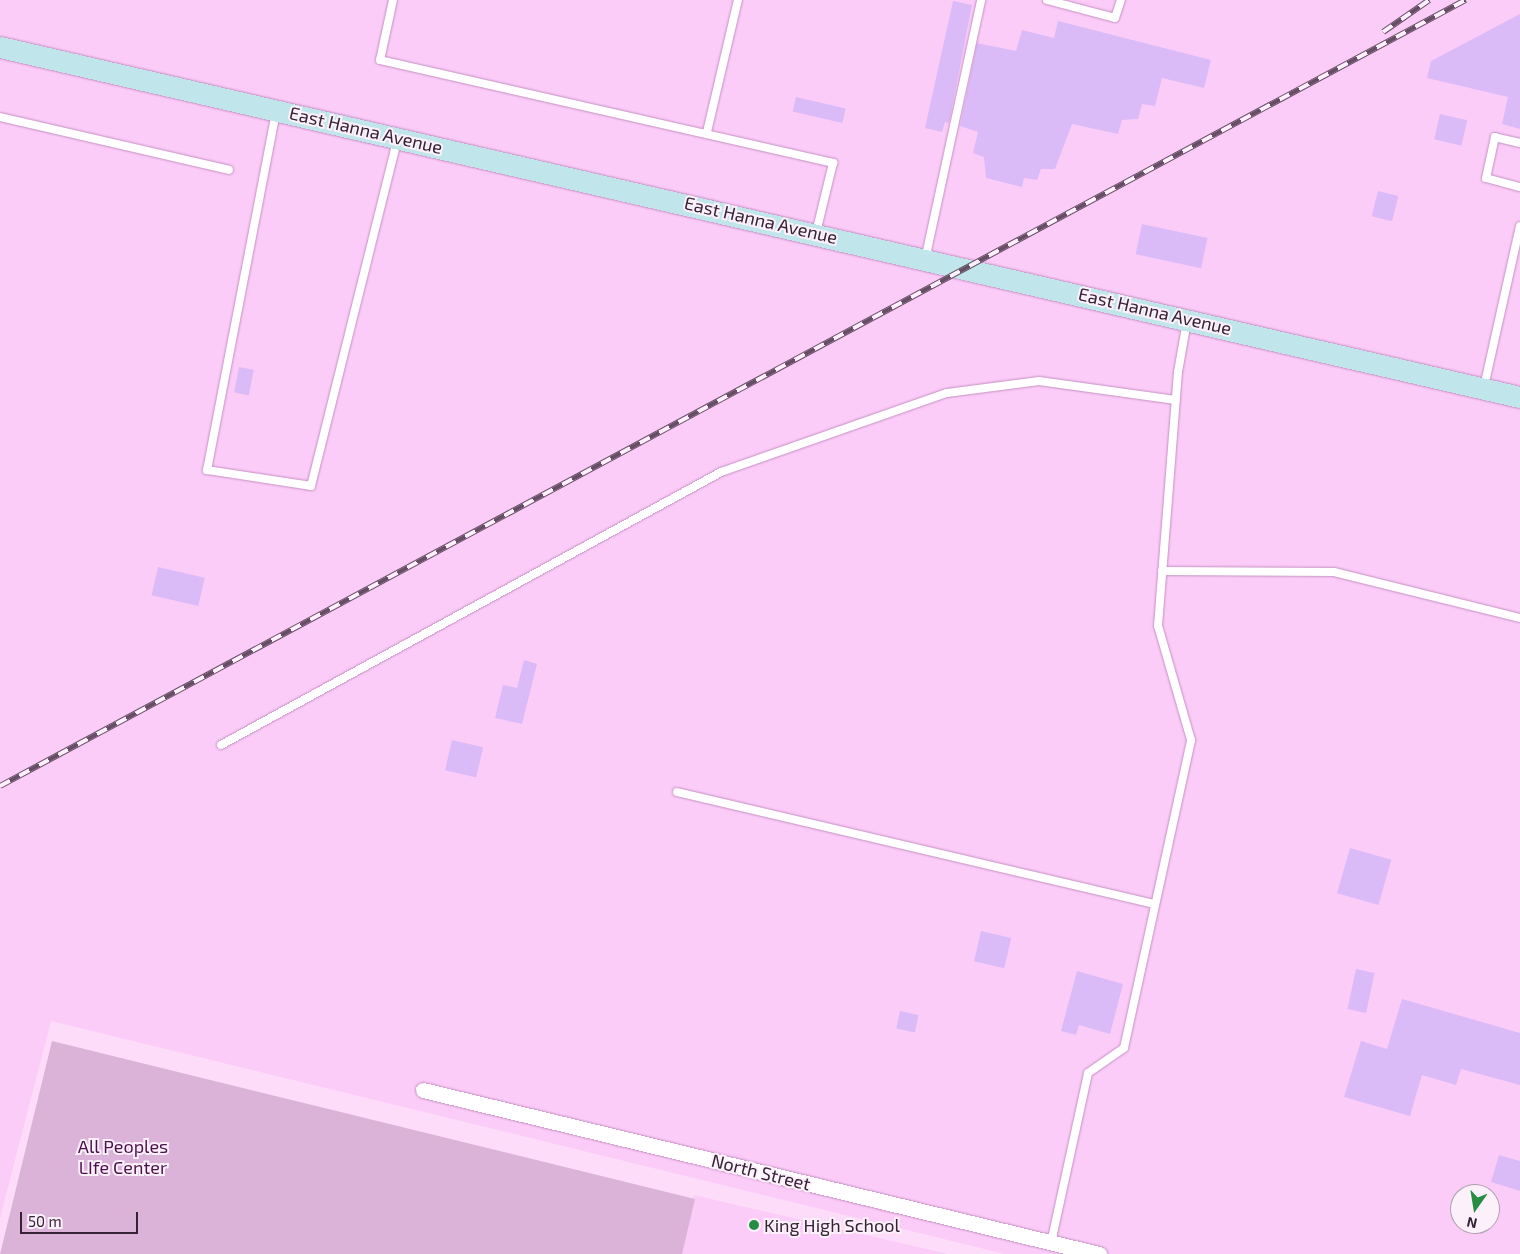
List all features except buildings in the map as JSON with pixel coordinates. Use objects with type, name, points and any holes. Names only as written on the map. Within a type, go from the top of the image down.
[{"type":"street","name":"East Hanna Avenue","points":[[0,47],[816,233],[925,260],[1188,319],[1520,397]]},
{"type":"street","name":"North Street","points":[[423,1090],[1099,1254]]},
{"type":"lane","points":[[393,0],[380,60],[707,132],[833,162],[816,233]]},
{"type":"lane","points":[[707,132],[738,0]]},
{"type":"lane","points":[[925,260],[981,0]]},
{"type":"lane","points":[[1047,0],[1115,18],[1121,0]]},
{"type":"lane","points":[[277,110],[207,470],[311,486],[398,138]]},
{"type":"lane","points":[[0,117],[230,170]]},
{"type":"lane","points":[[1520,143],[1495,137],[1486,178],[1520,187]]},
{"type":"lane","points":[[1484,388],[1520,226]]},
{"type":"lane","points":[[1051,1243],[1088,1073],[1124,1048],[1153,904],[1191,740],[1158,626],[1176,400],[1188,319]]},
{"type":"lane","points":[[221,744],[721,472],[947,394],[1039,380],[1176,400]]},
{"type":"lane","points":[[1162,571],[1334,572],[1520,618]]},
{"type":"lane","points":[[677,792],[1153,904]]},
{"type":"shaded area","points":[[0,0],[1520,0],[1520,1254],[1005,1254],[51,1021],[0,1218]]},
{"type":"shaded area","name":"King High School","points":[[694,1195],[948,1254],[681,1254]]},
{"type":"green space","name":"All Peoples LIfe Center","points":[[52,1041],[695,1199],[682,1254],[0,1254]]},
{"type":"railway","points":[[1383,32],[1429,0]]},
{"type":"railway","points":[[0,786],[1465,0]]},
{"type":"place","name":"King High School","points":[[754,1225]]}]
